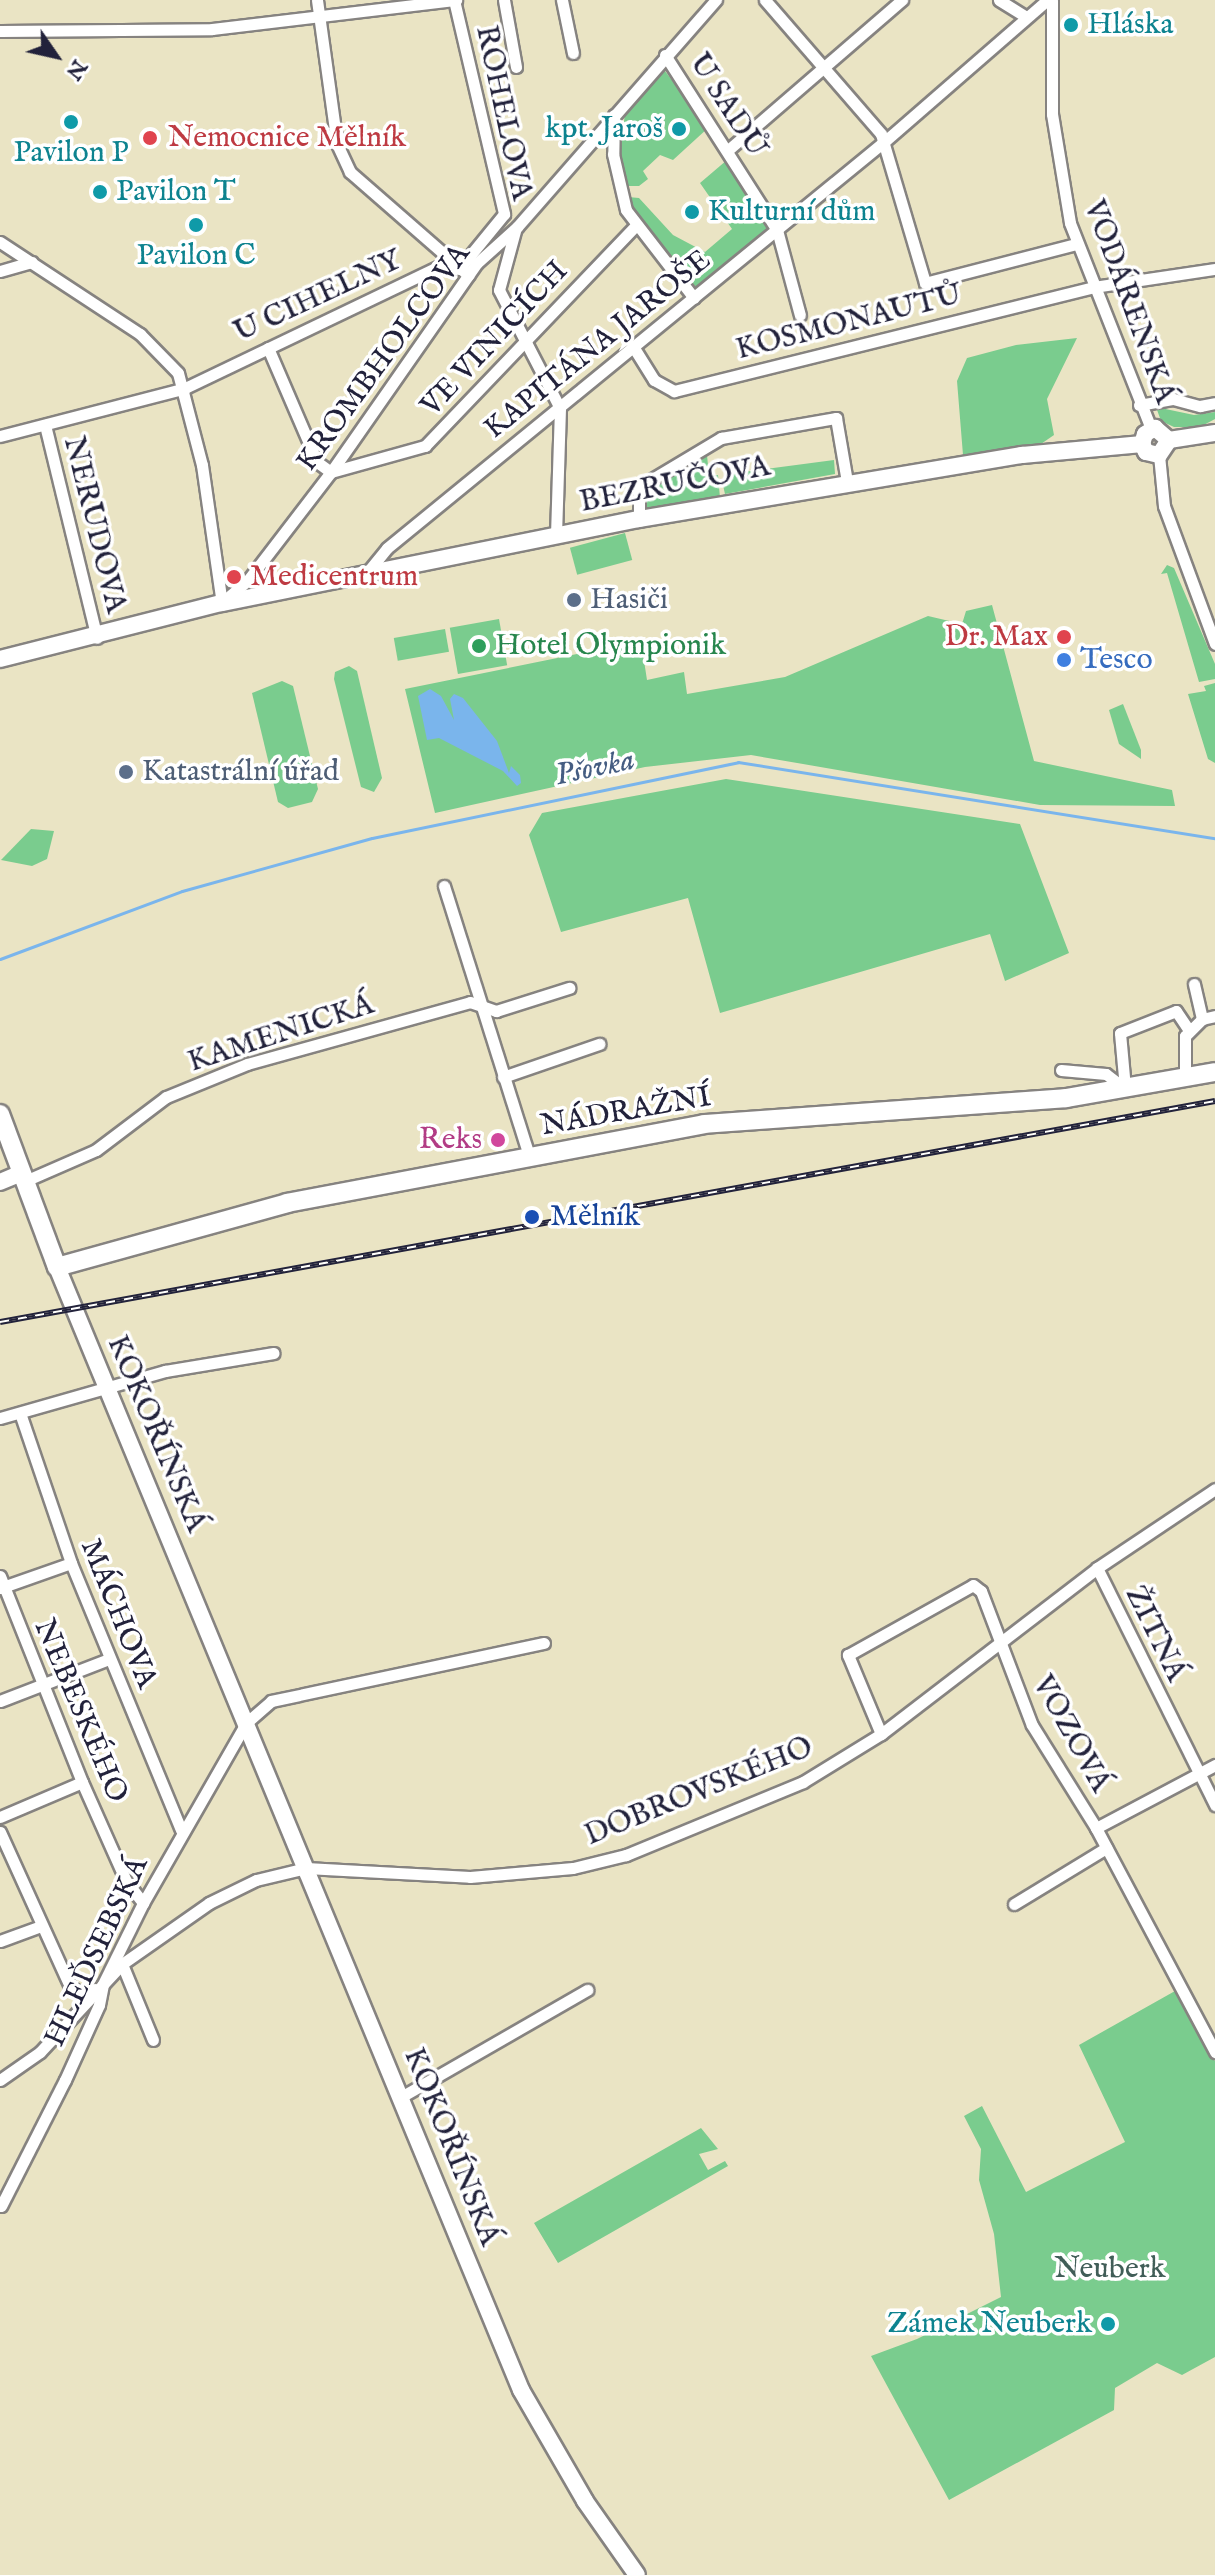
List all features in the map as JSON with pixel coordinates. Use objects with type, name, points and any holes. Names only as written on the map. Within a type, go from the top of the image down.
[{"type":"main road","points":[[1169,440],[1161,430],[1151,429],[1142,444],[1146,452],[1159,455],[1169,440],[1215,433]]},
{"type":"main road","name":"BEZRUČOVA","points":[[0,659],[97,638],[222,603],[639,519],[1022,455],[1142,444]]},
{"type":"main road","name":"NÁDRAŽNÍ","points":[[57,1267],[287,1203],[704,1124],[1066,1098],[1215,1072]]},
{"type":"main road","name":"KOKOŘÍNSKÁ","points":[[0,1114],[57,1267],[534,2419],[637,2575]]},
{"type":"main road","name":"KOKOŘÍNSKÁ","points":[[0,1129],[21,1173]]},
{"type":"main road","points":[[0,1182],[21,1173]]},
{"type":"street","points":[[317,0],[337,144],[350,172],[460,268]]},
{"type":"street","points":[[0,31],[212,29],[455,0]]},
{"type":"street","name":"ROHELOVA","points":[[455,0],[504,214],[460,268]]},
{"type":"street","points":[[504,0],[516,67]]},
{"type":"street","points":[[562,0],[573,53]]},
{"type":"street","name":"KROMBHOLCOVA","points":[[222,603],[248,580],[331,472],[460,268],[517,227],[716,0]]},
{"type":"street","points":[[765,0],[885,141],[925,283],[1076,244]]},
{"type":"street","points":[[728,150],[902,0]]},
{"type":"street","points":[[999,0],[1025,16]]},
{"type":"street","name":"KAPITÁNA JAROŠE","points":[[365,574],[387,548],[885,141],[1025,16],[1050,0]]},
{"type":"street","name":"VODÁRENSKÁ","points":[[1050,0],[1052,114],[1076,244],[1151,429]]},
{"type":"street","name":"U SADŮ","points":[[665,55],[777,230],[800,315]]},
{"type":"street","points":[[613,115],[614,156],[634,227],[694,298]]},
{"type":"street","points":[[517,227],[499,290],[560,408],[556,536]]},
{"type":"street","name":"VE VINICÍCH","points":[[331,472],[425,446],[634,227]]},
{"type":"street","points":[[0,242],[140,334],[170,361],[185,388],[222,603]]},
{"type":"street","points":[[0,271],[32,262]]},
{"type":"street","name":"U CIHELNY","points":[[0,436],[185,388],[268,348],[460,268]]},
{"type":"street","name":"KOSMONAUTŮ","points":[[634,348],[654,380],[674,391],[1094,287],[1215,269]]},
{"type":"street","points":[[268,348],[317,462],[331,472]]},
{"type":"street","points":[[1139,405],[1173,399],[1200,406],[1215,403]]},
{"type":"street","points":[[639,519],[639,487],[721,438],[836,418],[847,482]]},
{"type":"street","name":"NERUDOVA","points":[[45,425],[97,638]]},
{"type":"street","points":[[1159,455],[1164,506],[1215,644]]},
{"type":"street","points":[[444,886],[530,1159]]},
{"type":"street","points":[[1194,984],[1202,1019]]},
{"type":"street","name":"KAMENICKÁ","points":[[21,1173],[96,1150],[166,1097],[247,1064],[470,1002],[496,1011],[569,988]]},
{"type":"street","points":[[1125,1088],[1120,1033],[1176,1011],[1189,1030]]},
{"type":"street","points":[[1185,1078],[1182,1044],[1189,1030],[1202,1019],[1215,1016]]},
{"type":"street","points":[[503,1077],[599,1044]]},
{"type":"street","points":[[1061,1070],[1106,1074],[1125,1088]]},
{"type":"street","points":[[0,1418],[106,1386],[274,1353]]},
{"type":"street","name":"MÁCHOVA","points":[[20,1413],[71,1563],[181,1830]]},
{"type":"street","name":"DOBROVSKÉHO","points":[[0,2080],[40,2052],[122,1964],[209,1903],[256,1880],[306,1868],[470,1877],[573,1868],[626,1855],[803,1782],[881,1734],[1097,1568],[1215,1489]]},
{"type":"street","points":[[1,1583],[71,1563]]},
{"type":"street","name":"ŽITNÁ","points":[[1097,1568],[1215,1805]]},
{"type":"street","name":"NEBESKÉHO","points":[[1,1583],[82,1782],[126,1881],[143,1903]]},
{"type":"street","name":"VOZOVÁ","points":[[881,1734],[847,1663],[852,1651],[973,1585],[981,1591],[1032,1725],[1096,1828],[1215,2052]]},
{"type":"street","points":[[246,1723],[271,1701],[544,1643]]},
{"type":"street","points":[[0,1701],[109,1659]]},
{"type":"street","name":"HLEĎSEBSKÁ","points":[[1,2206],[65,2080],[99,2005],[103,1984],[143,1903],[181,1830],[246,1723]]},
{"type":"street","points":[[1096,1828],[1215,1765]]},
{"type":"street","points":[[0,1817],[82,1782]]},
{"type":"street","points":[[0,1832],[73,1990],[86,1994],[103,1984]]},
{"type":"street","points":[[1014,1904],[1106,1848]]},
{"type":"street","points":[[0,1941],[41,1926]]},
{"type":"street","points":[[122,1964],[153,2040]]},
{"type":"street","points":[[401,2097],[587,1990]]},
{"type":"green space","points":[[665,71],[708,128],[673,160],[660,155],[643,171],[648,179],[639,186],[626,186],[620,155],[625,113]]},
{"type":"green space","points":[[727,160],[767,229],[696,287],[642,227],[628,197],[639,198],[673,235],[705,252],[732,229],[700,183]]},
{"type":"green space","points":[[1077,338],[1047,399],[1054,435],[1038,446],[963,455],[957,381],[967,358],[1016,345]]},
{"type":"green space","points":[[1156,407],[1194,415],[1215,412],[1215,419],[1200,427],[1174,427],[1161,421]]},
{"type":"green space","points":[[707,455],[709,476],[718,475],[720,498],[644,511],[642,494]]},
{"type":"green space","points":[[834,460],[835,474],[725,494],[722,481],[728,474]]},
{"type":"green space","points":[[625,533],[632,560],[577,575],[570,548]]},
{"type":"green space","points":[[1167,565],[1174,568],[1215,664],[1215,679],[1199,682],[1167,573],[1161,574]]},
{"type":"green space","points":[[992,605],[1034,761],[1172,790],[1175,806],[1040,805],[751,755],[645,767],[435,813],[405,689],[641,641],[647,680],[684,672],[687,694],[785,677],[928,616],[962,624],[966,611]]},
{"type":"green space","name":"Hotel Olympionik","points":[[499,619],[507,665],[458,674],[450,628]]},
{"type":"green space","points":[[445,629],[449,652],[398,661],[394,638]]},
{"type":"green space","points":[[349,666],[357,671],[382,778],[374,792],[361,787],[334,679],[335,672]]},
{"type":"green space","points":[[282,681],[293,686],[318,789],[312,802],[288,808],[278,802],[252,693]]},
{"type":"green space","points":[[1215,683],[1215,763],[1208,759],[1188,694],[1206,691],[1204,686]]},
{"type":"green space","points":[[1123,704],[1141,750],[1141,759],[1119,744],[1109,710]]},
{"type":"green space","points":[[726,779],[1020,824],[1069,953],[1005,981],[990,934],[720,1013],[688,898],[561,932],[529,835],[542,813]]},
{"type":"green space","points":[[31,829],[54,831],[47,859],[32,866],[1,860]]},
{"type":"green space","name":"Neuberk","points":[[1175,1991],[1215,2061],[1215,2357],[1182,2375],[1157,2363],[1115,2388],[1114,2410],[949,2500],[871,2356],[917,2339],[1001,2297],[994,2234],[979,2180],[981,2149],[964,2116],[982,2106],[1026,2192],[1125,2142],[1079,2045]]},
{"type":"green space","points":[[701,2128],[718,2149],[699,2154],[708,2170],[725,2161],[728,2166],[558,2263],[534,2223]]},
{"type":"water","points":[[430,689],[441,696],[454,720],[450,699],[454,694],[463,698],[497,741],[509,773],[511,766],[520,775],[521,783],[517,786],[503,771],[439,738],[427,740],[418,696]]},
{"type":"waterway","name":"Pšovka","points":[[0,959],[182,891],[372,838],[738,762],[1215,838]]},
{"type":"railway","points":[[0,1322],[1215,1101]]},
{"type":"place","name":"Hláska","points":[[1071,25]]},
{"type":"place","name":"Pavilon P","points":[[71,122]]},
{"type":"place","name":"kpt. Jaroš","points":[[679,129]]},
{"type":"place","name":"Nemocnice Mělník","points":[[150,138]]},
{"type":"place","name":"Pavilon T","points":[[100,192]]},
{"type":"place","name":"Kulturní dům","points":[[692,212]]},
{"type":"place","name":"Pavilon C","points":[[196,225]]},
{"type":"place","name":"Medicentrum","points":[[234,577]]},
{"type":"place","name":"Hasiči","points":[[574,600]]},
{"type":"place","name":"Dr. Max","points":[[1064,637]]},
{"type":"place","name":"Hotel Olympionik","points":[[479,646]]},
{"type":"place","name":"Tesco","points":[[1064,660]]},
{"type":"place","name":"Katastrální úřad","points":[[126,772]]},
{"type":"place","name":"Reks","points":[[498,1140]]},
{"type":"place","name":"Mělník","points":[[532,1217]]},
{"type":"place","name":"Zámek Neuberk","points":[[1108,2324]]}]
